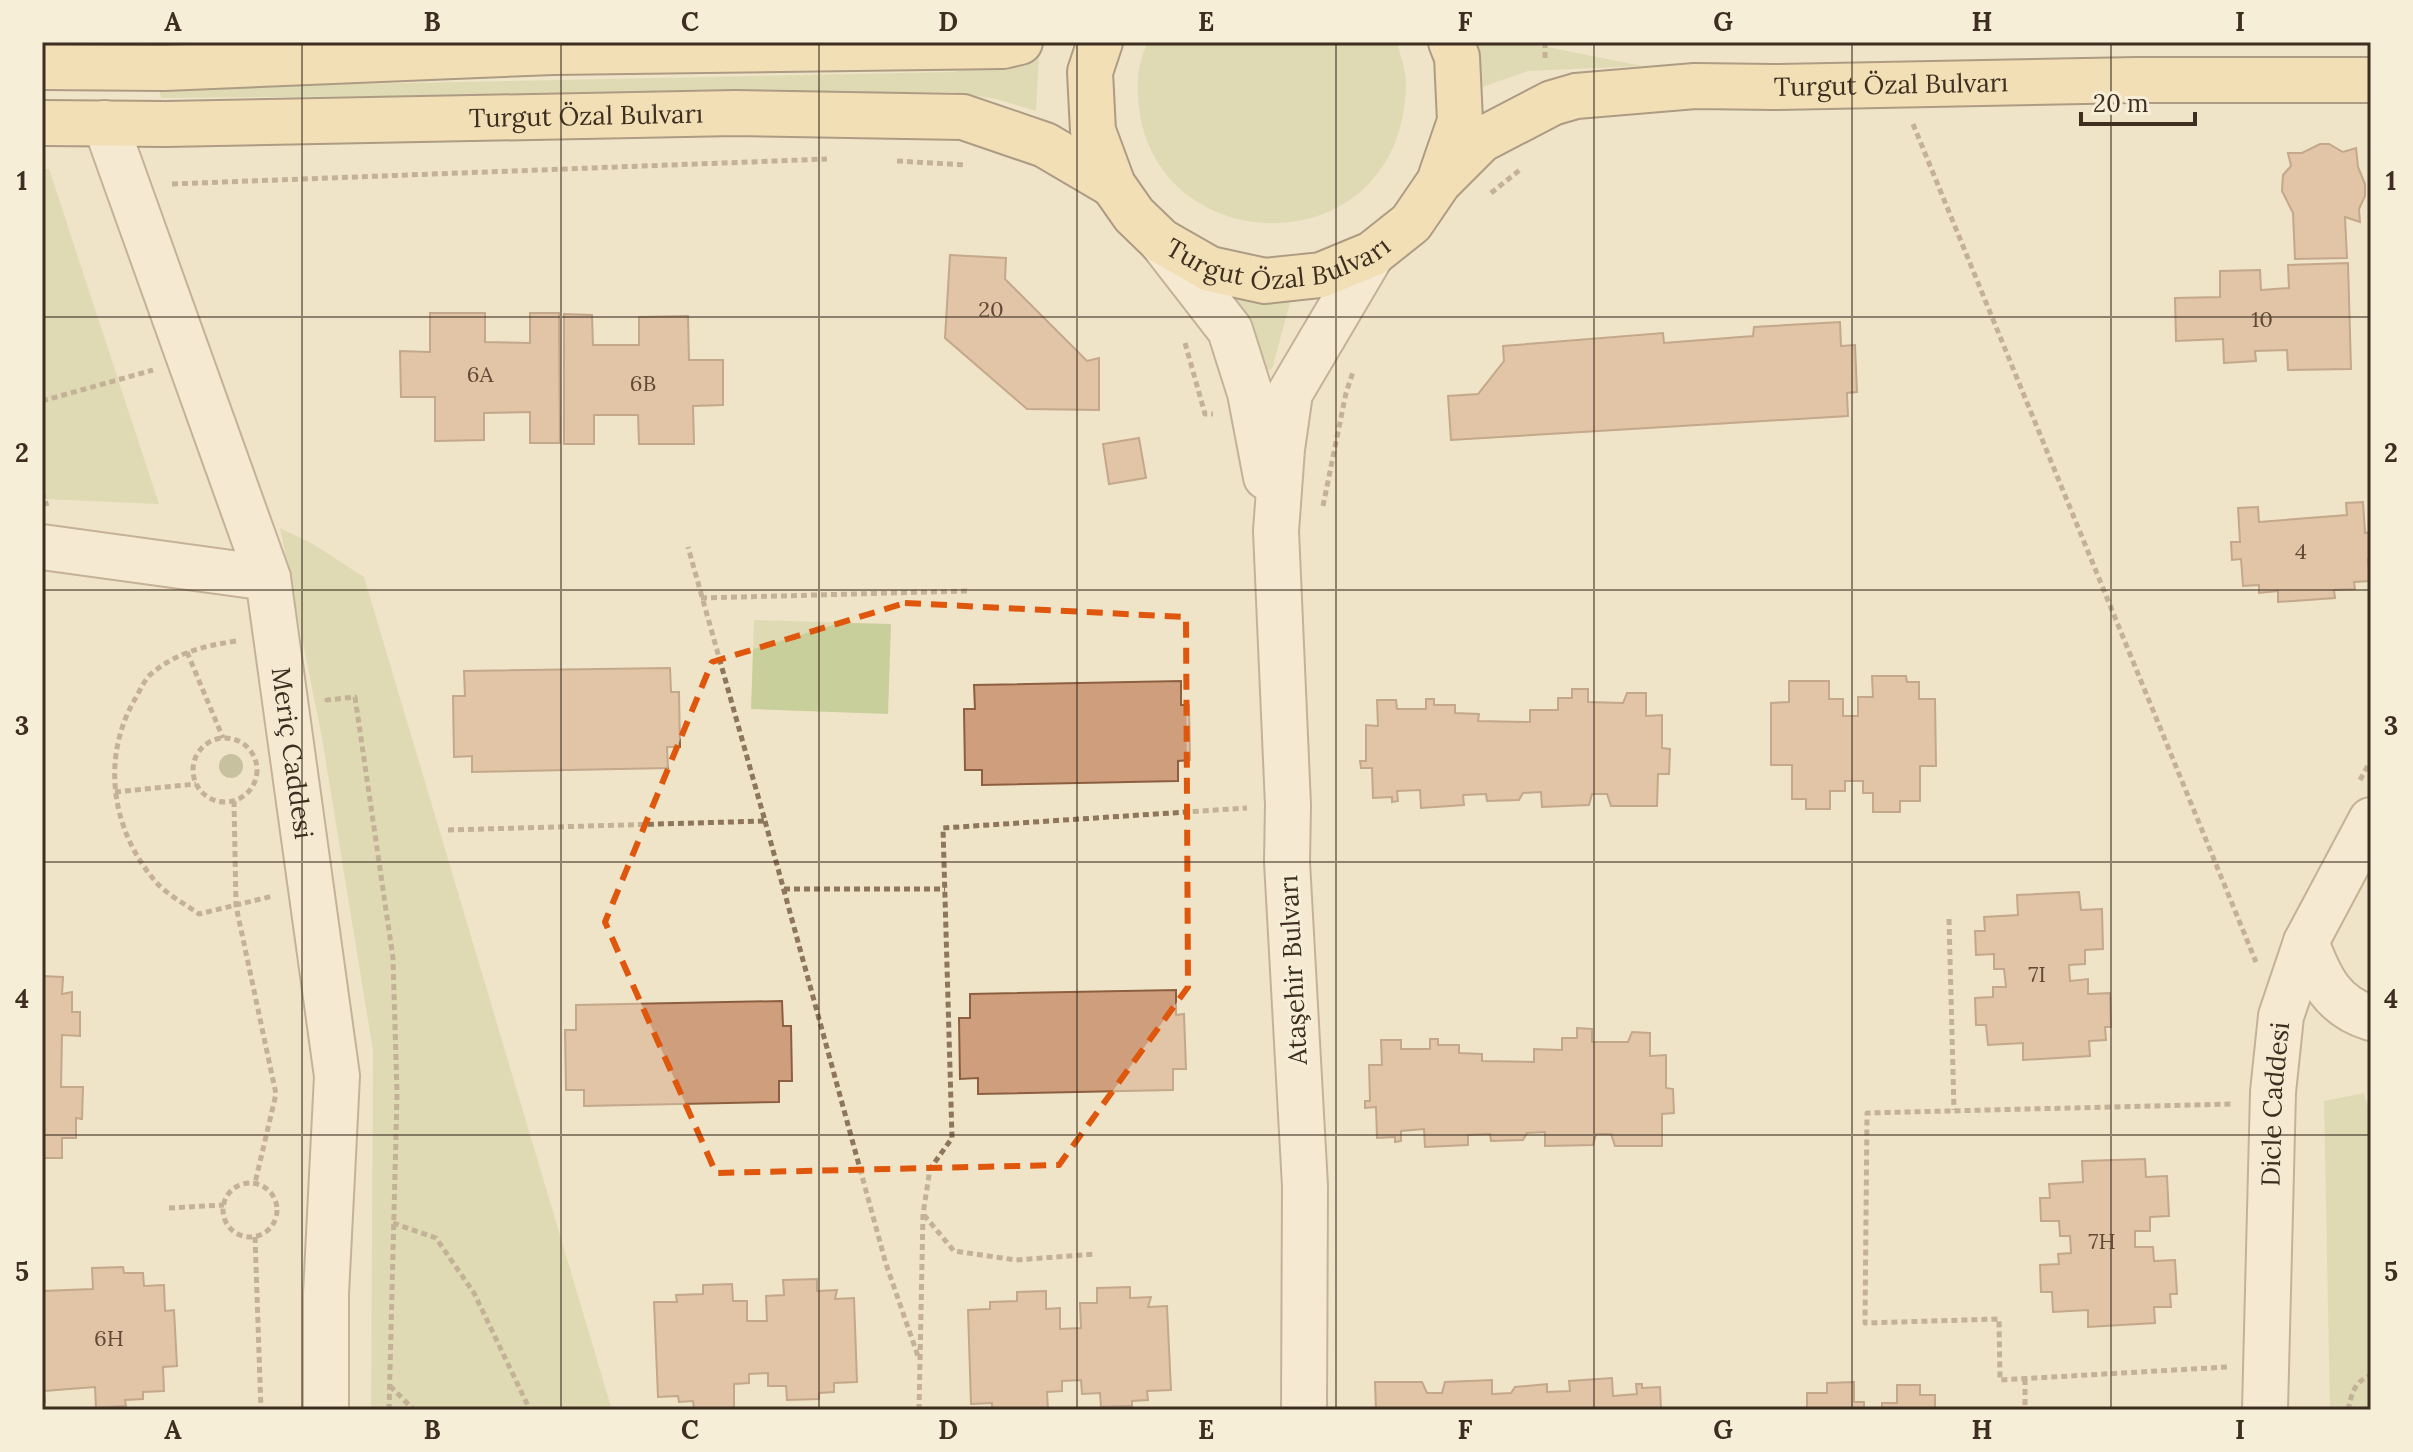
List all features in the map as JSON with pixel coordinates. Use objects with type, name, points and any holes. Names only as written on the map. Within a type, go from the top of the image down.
[{"type":"main road","points":[[42,67],[82,55],[164,68],[553,52],[990,47],[1020,42]]},
{"type":"main road","name":"Turgut Özal Bulvarı","points":[[1100,42],[1090,72],[1093,131],[1113,185],[1134,215],[1161,241],[1210,269],[1265,281],[1321,275],[1372,254],[1411,223],[1439,182],[1481,140],[1552,103],[1576,96],[1695,86],[2371,80]]},
{"type":"main road","name":"Turgut Özal Bulvarı","points":[[1439,182],[1460,121],[1457,57],[1451,42]]},
{"type":"main road","name":"Turgut Özal Bulvarı","points":[[42,123],[735,113],[963,117],[1045,145],[1113,185]]},
{"type":"street","name":"Meriç Caddesi","points":[[105,123],[268,578],[337,1076],[326,1294],[326,1410]]},
{"type":"street","name":"Ataşehir Bulvarı","points":[[1161,241],[1230,330],[1250,393],[1270,413],[1282,449],[1276,531],[1288,805],[1287,862],[1305,1186],[1304,1410]]},
{"type":"street","name":"Ataşehir Bulvarı","points":[[1270,413],[1290,393],[1372,254]]},
{"type":"street","points":[[42,547],[268,578]]},
{"type":"street","name":"Dicle Caddesi","points":[[2265,1410],[2273,1104],[2281,1016],[2306,942],[2371,820]]},
{"type":"street","points":[[2306,942],[2316,968],[2333,994],[2350,1012],[2371,1018]]},
{"type":"path","points":[[1894,83],[1923,146],[2255,963],[2306,942]]},
{"type":"path","points":[[172,184],[842,159]]},
{"type":"path","points":[[889,160],[982,168]]},
{"type":"path","points":[[1482,200],[1528,163]]},
{"type":"path","points":[[1181,331],[1205,414],[1342,412]]},
{"type":"path","points":[[42,401],[190,359]]},
{"type":"path","points":[[1321,514],[1355,366]]},
{"type":"path","points":[[688,547],[886,1264],[921,1366]]},
{"type":"path","points":[[701,598],[968,591]]},
{"type":"path","points":[[276,636],[201,646],[149,675],[122,720],[112,783],[126,835],[156,882],[199,914],[311,887]]},
{"type":"path","points":[[187,652],[223,738]]},
{"type":"path","points":[[223,738],[234,739],[250,750],[257,769],[251,789],[234,801],[215,800],[200,791],[196,784],[193,763],[197,753],[204,745],[223,738]]},
{"type":"path","points":[[115,792],[196,784]]},
{"type":"path","points":[[234,801],[236,906],[276,1094],[255,1183]]},
{"type":"path","points":[[919,1410],[923,1214],[930,1169],[952,1138],[943,828],[1288,805]]},
{"type":"path","points":[[448,830],[765,821]]},
{"type":"path","points":[[784,889],[945,889]]},
{"type":"path","points":[[1949,919],[1954,1110]]},
{"type":"path","points":[[2267,1365],[2000,1380],[1999,1319],[1865,1323],[1867,1113],[2273,1104]]},
{"type":"path","points":[[255,1183],[271,1192],[277,1210],[271,1227],[255,1237],[238,1234],[231,1229],[224,1214],[224,1205],[226,1197],[238,1185],[255,1183]]},
{"type":"path","points":[[169,1208],[224,1205]]},
{"type":"path","points":[[923,1214],[954,1251],[1016,1260],[1096,1254]]},
{"type":"path","points":[[393,1223],[436,1238],[474,1293],[530,1410]]},
{"type":"path","points":[[255,1237],[261,1410]]},
{"type":"path","points":[[2348,1410],[2352,1391],[2371,1375]]},
{"type":"path","points":[[2025,1379],[2025,1410]]},
{"type":"path","points":[[389,1385],[414,1410]]},
{"type":"highlighted area","points":[[905,603],[1186,617],[1188,987],[1059,1165],[716,1173],[605,922],[712,662]]},
{"type":"green space","points":[[1147,42],[1397,42],[1406,84],[1393,147],[1361,191],[1317,216],[1267,223],[1218,212],[1175,184],[1147,139],[1138,78]]},
{"type":"green space","points":[[1463,42],[1523,42],[1642,66],[1528,71],[1468,92]]},
{"type":"green space","points":[[1039,54],[1036,111],[996,99],[951,92],[161,98],[159,88],[953,72]]},
{"type":"green space","points":[[42,169],[49,169],[159,504],[42,499]]},
{"type":"green space","points":[[1216,268],[1297,277],[1272,369],[1263,371],[1241,312]]},
{"type":"green space","points":[[280,528],[313,544],[364,577],[612,1410],[371,1410],[373,1051],[322,738]]},
{"type":"green space","points":[[754,620],[891,624],[888,714],[751,709]]},
{"type":"green space","points":[[2364,1093],[2371,1119],[2371,1410],[2330,1410],[2324,1101]]},
{"type":"building","points":[[2320,144],[2329,144],[2343,152],[2356,148],[2358,167],[2365,184],[2365,196],[2359,209],[2360,222],[2345,217],[2347,258],[2295,259],[2293,213],[2282,191],[2283,175],[2291,166],[2288,153],[2302,153]]},
{"type":"building","points":[[950,255],[1006,258],[1005,279],[1087,361],[1099,358],[1099,410],[1027,409],[945,338]]},
{"type":"building","points":[[2348,263],[2351,369],[2288,370],[2287,350],[2255,351],[2256,361],[2224,363],[2223,339],[2176,341],[2175,298],[2220,297],[2220,271],[2260,270],[2261,290],[2289,288],[2288,265]]},
{"type":"building","points":[[430,313],[485,313],[485,342],[530,343],[530,313],[559,313],[560,443],[530,443],[530,412],[484,413],[484,440],[435,441],[435,397],[401,397],[400,351],[430,352]]},
{"type":"building","points":[[564,314],[592,315],[593,345],[639,345],[639,317],[688,316],[689,360],[723,360],[723,405],[693,406],[694,444],[639,444],[638,415],[594,415],[594,444],[564,444]]},
{"type":"building","points":[[1840,322],[1841,346],[1855,345],[1857,392],[1847,393],[1848,416],[1451,440],[1448,396],[1478,394],[1504,361],[1503,346],[1663,333],[1664,343],[1753,336],[1754,327]]},
{"type":"building","points":[[1139,438],[1146,478],[1109,484],[1103,444]]},
{"type":"building","points":[[2363,502],[2365,533],[2371,532],[2371,559],[2368,559],[2370,581],[2354,582],[2355,589],[2334,590],[2335,598],[2278,602],[2278,591],[2259,593],[2259,585],[2243,586],[2241,559],[2232,560],[2231,542],[2240,542],[2238,508],[2258,507],[2259,522],[2347,515],[2346,503]]},
{"type":"building","points":[[670,668],[671,692],[679,692],[680,747],[667,747],[668,768],[472,772],[472,756],[454,757],[453,696],[465,696],[464,671]]},
{"type":"building","points":[[1872,676],[1906,676],[1907,682],[1919,682],[1919,699],[1935,699],[1936,766],[1920,766],[1920,801],[1900,801],[1900,812],[1873,812],[1873,793],[1863,793],[1863,781],[1845,781],[1845,791],[1830,791],[1830,809],[1806,809],[1806,799],[1792,799],[1792,765],[1771,765],[1771,703],[1789,702],[1789,681],[1829,681],[1829,699],[1843,699],[1843,716],[1858,716],[1858,697],[1873,697]]},
{"type":"building","points":[[1181,681],[1181,705],[1189,705],[1190,760],[1178,761],[1178,781],[982,785],[982,770],[965,770],[964,709],[975,709],[974,685]]},
{"type":"building","points":[[1572,689],[1588,689],[1588,702],[1623,703],[1627,693],[1646,693],[1646,716],[1662,715],[1662,748],[1670,749],[1669,774],[1658,774],[1657,806],[1611,806],[1607,794],[1592,794],[1589,805],[1542,807],[1541,792],[1523,793],[1519,800],[1487,801],[1486,794],[1463,795],[1464,805],[1421,808],[1420,790],[1397,791],[1398,801],[1392,802],[1392,797],[1373,798],[1372,768],[1361,768],[1360,761],[1366,761],[1366,725],[1378,726],[1377,700],[1396,700],[1397,709],[1426,709],[1426,699],[1434,699],[1434,705],[1455,705],[1455,713],[1479,714],[1478,721],[1530,722],[1530,710],[1558,710],[1558,698],[1572,698]]},
{"type":"building","points":[[2079,892],[2081,910],[2102,909],[2103,949],[2085,950],[2085,964],[2069,965],[2070,981],[2088,979],[2088,994],[2110,993],[2111,1027],[2105,1027],[2106,1040],[2089,1041],[2090,1056],[2023,1060],[2023,1043],[1988,1045],[1986,1025],[1976,1025],[1975,998],[1993,997],[1993,987],[2006,987],[2004,969],[1994,969],[1994,954],[1976,955],[1975,931],[1985,931],[1984,917],[2018,915],[2017,895]]},
{"type":"building","points":[[42,976],[63,977],[62,994],[72,992],[72,1012],[80,1012],[80,1036],[62,1035],[61,1087],[83,1087],[82,1119],[76,1118],[76,1138],[62,1138],[62,1158],[42,1158]]},
{"type":"building","points":[[1176,990],[1176,1015],[1184,1014],[1186,1069],[1173,1069],[1173,1090],[978,1094],[978,1078],[960,1079],[959,1018],[970,1018],[970,994]]},
{"type":"building","points":[[782,1001],[783,1026],[791,1026],[792,1081],[779,1081],[779,1102],[584,1106],[584,1090],[566,1090],[565,1030],[576,1030],[576,1005]]},
{"type":"building","points":[[1577,1028],[1592,1029],[1592,1042],[1628,1042],[1632,1032],[1650,1033],[1650,1056],[1666,1055],[1666,1088],[1673,1089],[1674,1113],[1662,1114],[1662,1146],[1615,1146],[1611,1134],[1596,1134],[1593,1145],[1545,1146],[1545,1132],[1527,1133],[1523,1140],[1491,1141],[1490,1134],[1468,1135],[1468,1145],[1425,1147],[1424,1129],[1401,1131],[1401,1141],[1395,1142],[1395,1137],[1377,1138],[1376,1107],[1365,1108],[1365,1101],[1370,1101],[1369,1065],[1382,1065],[1381,1040],[1401,1040],[1401,1049],[1430,1049],[1430,1039],[1438,1039],[1438,1045],[1459,1045],[1459,1053],[1482,1054],[1482,1061],[1534,1062],[1534,1049],[1562,1050],[1562,1038],[1577,1038]]},
{"type":"building","points":[[2145,1159],[2146,1177],[2167,1176],[2169,1216],[2150,1217],[2150,1231],[2135,1231],[2135,1247],[2153,1247],[2154,1261],[2175,1260],[2177,1294],[2170,1294],[2171,1307],[2154,1307],[2155,1323],[2088,1327],[2088,1310],[2053,1312],[2052,1292],[2041,1292],[2040,1265],[2059,1264],[2058,1254],[2071,1253],[2070,1236],[2060,1236],[2059,1221],[2041,1221],[2040,1198],[2050,1198],[2049,1184],[2083,1182],[2082,1161]]},
{"type":"building","points":[[123,1267],[124,1273],[143,1273],[144,1286],[164,1285],[165,1311],[174,1310],[177,1366],[163,1367],[164,1391],[143,1392],[143,1399],[125,1400],[126,1406],[96,1408],[95,1387],[44,1391],[45,1402],[42,1402],[42,1291],[93,1289],[92,1268]]},
{"type":"building","points":[[817,1279],[817,1291],[837,1290],[835,1299],[854,1298],[857,1382],[834,1383],[834,1392],[819,1393],[819,1399],[787,1400],[786,1386],[768,1386],[768,1373],[749,1374],[749,1383],[734,1384],[734,1410],[694,1410],[693,1401],[679,1402],[678,1396],[658,1397],[654,1302],[677,1302],[676,1295],[703,1294],[703,1285],[732,1284],[733,1301],[747,1301],[747,1321],[767,1321],[766,1296],[784,1295],[783,1280]]},
{"type":"building","points":[[1130,1287],[1130,1298],[1151,1297],[1148,1307],[1167,1306],[1171,1390],[1147,1391],[1148,1400],[1132,1401],[1132,1406],[1101,1407],[1100,1393],[1082,1394],[1081,1380],[1062,1381],[1062,1391],[1047,1392],[1048,1410],[992,1409],[992,1403],[971,1404],[968,1310],[990,1309],[990,1302],[1017,1301],[1017,1292],[1046,1291],[1046,1309],[1060,1308],[1060,1329],[1081,1328],[1080,1303],[1097,1303],[1097,1288]]},
{"type":"building","points":[[1612,1378],[1613,1396],[1637,1394],[1636,1384],[1642,1384],[1642,1388],[1660,1387],[1661,1410],[1376,1410],[1375,1382],[1422,1382],[1427,1393],[1442,1393],[1445,1382],[1492,1380],[1492,1394],[1511,1393],[1515,1387],[1547,1384],[1547,1392],[1570,1391],[1569,1381]]},
{"type":"building","points":[[1854,1382],[1854,1402],[1864,1402],[1864,1410],[1807,1410],[1807,1393],[1827,1393],[1827,1383]]},
{"type":"building","points":[[1897,1385],[1920,1385],[1920,1395],[1935,1395],[1935,1410],[1882,1410],[1882,1403],[1897,1403]]}]
